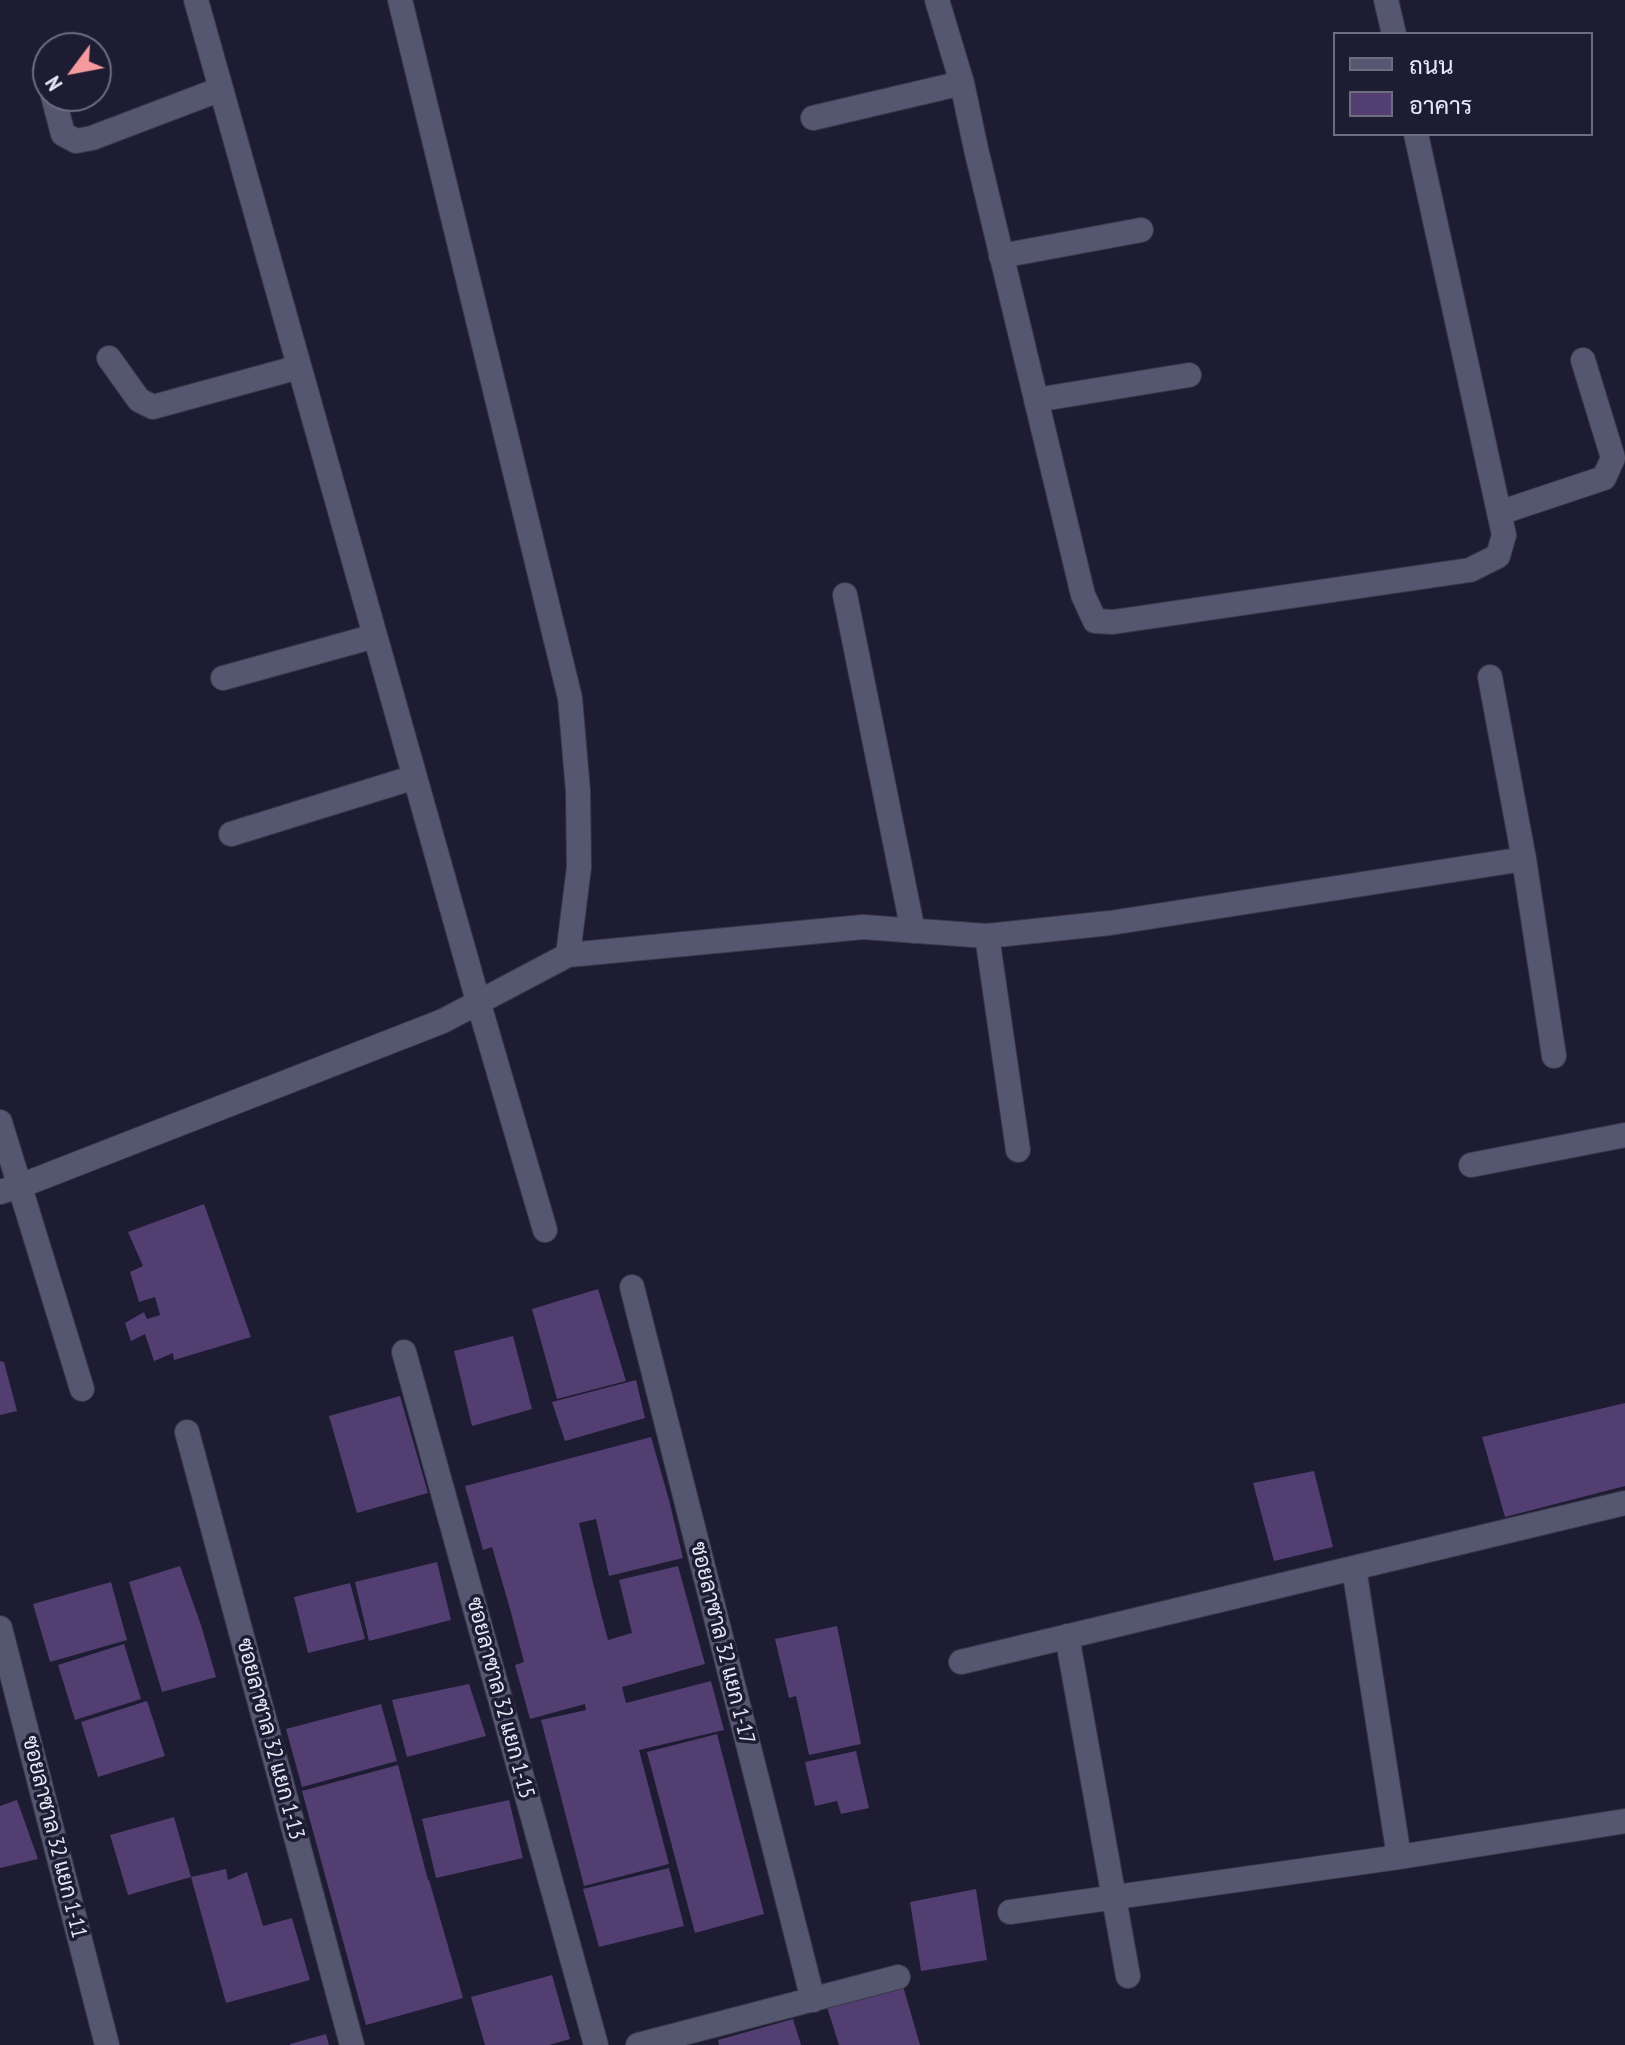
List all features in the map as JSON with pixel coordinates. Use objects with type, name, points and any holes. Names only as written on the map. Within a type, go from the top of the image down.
[{"type":"street","points":[[196,0],[545,1230]]},
{"type":"street","points":[[400,0],[570,698],[578,791],[579,867],[568,955]]},
{"type":"street","points":[[937,0],[962,83],[1083,595],[1095,621],[1113,622],[1470,570],[1498,556],[1504,535],[1416,136]]},
{"type":"street","points":[[1386,0],[1394,32]]},
{"type":"street","points":[[813,118],[962,83]]},
{"type":"street","points":[[57,112],[63,134],[76,141],[92,138],[221,89]]},
{"type":"street","points":[[1001,256],[1141,230]]},
{"type":"street","points":[[109,358],[139,400],[153,407],[299,367]]},
{"type":"street","points":[[1499,513],[1604,478],[1613,458],[1583,360]]},
{"type":"street","points":[[1036,400],[1189,375]]},
{"type":"street","points":[[845,595],[913,931]]},
{"type":"street","points":[[223,678],[375,636]]},
{"type":"street","points":[[1490,677],[1524,859],[1554,1056]]},
{"type":"street","points":[[231,834],[415,777]]},
{"type":"street","points":[[10,1189],[443,1021],[568,955],[863,927],[987,936],[1110,923],[1524,859]]},
{"type":"street","points":[[987,936],[1018,1150]]},
{"type":"street","points":[[0,1122],[10,1189],[82,1389]]},
{"type":"street","points":[[1471,1165],[1625,1135]]},
{"type":"street","name":"ซอยลาซาล 32 แยก 1-17","points":[[632,1287],[813,2000]]},
{"type":"street","name":"ซอยลาซาล 32 แยก 1-15","points":[[404,1352],[596,2045]]},
{"type":"street","name":"ซอยลาซาล 32 แยก 1-13","points":[[187,1432],[352,2045]]},
{"type":"street","points":[[961,1662],[1625,1503]]},
{"type":"street","points":[[1354,1568],[1399,1857]]},
{"type":"street","name":"ซอยลาซาล 32 แยก 1-11","points":[[0,1628],[107,2045]]},
{"type":"street","points":[[1067,1636],[1128,1976]]},
{"type":"street","points":[[1010,1912],[1399,1857],[1625,1821]]},
{"type":"street","points":[[638,2045],[898,1977]]},
{"type":"building","points":[[204,1204],[251,1337],[174,1360],[173,1353],[154,1361],[145,1334],[131,1341],[125,1323],[144,1312],[147,1319],[160,1315],[155,1297],[139,1302],[130,1272],[143,1266],[128,1232]]},
{"type":"building","points":[[598,1289],[626,1381],[557,1399],[532,1309]]},
{"type":"building","points":[[513,1336],[532,1409],[472,1426],[454,1351]]},
{"type":"building","points":[[0,1361],[4,1362],[17,1411],[0,1415]]},
{"type":"building","points":[[636,1380],[645,1418],[565,1441],[552,1402]]},
{"type":"building","points":[[400,1396],[428,1493],[357,1513],[329,1416]]},
{"type":"building","points":[[1625,1403],[1625,1486],[1505,1517],[1482,1437]]},
{"type":"building","points":[[651,1437],[683,1558],[609,1576],[596,1519],[579,1523],[594,1587],[608,1640],[632,1633],[619,1580],[678,1566],[705,1664],[622,1687],[626,1703],[711,1681],[724,1730],[639,1750],[669,1864],[584,1886],[541,1720],[586,1710],[585,1704],[530,1719],[515,1665],[524,1662],[510,1609],[492,1547],[483,1550],[465,1486]]},
{"type":"building","points":[[1314,1471],[1333,1547],[1274,1561],[1253,1483]]},
{"type":"building","points":[[437,1562],[451,1620],[369,1641],[355,1582]]},
{"type":"building","points":[[180,1566],[216,1677],[162,1692],[129,1582]]},
{"type":"building","points":[[111,1582],[127,1640],[50,1662],[33,1604]]},
{"type":"building","points":[[350,1583],[365,1639],[308,1653],[294,1597]]},
{"type":"building","points":[[837,1626],[861,1744],[809,1755],[796,1696],[789,1698],[775,1639]]},
{"type":"building","points":[[124,1644],[141,1699],[75,1720],[58,1665]]},
{"type":"building","points":[[469,1684],[486,1736],[407,1757],[392,1700]]},
{"type":"building","points":[[147,1701],[165,1756],[98,1777],[81,1722]]},
{"type":"building","points":[[381,1704],[397,1761],[302,1787],[286,1729]]},
{"type":"building","points":[[717,1734],[764,1914],[695,1933],[647,1752]]},
{"type":"building","points":[[856,1751],[869,1808],[841,1814],[837,1801],[815,1806],[805,1762]]},
{"type":"building","points":[[398,1765],[463,1998],[366,2025],[302,1791]]},
{"type":"building","points":[[17,1800],[38,1859],[0,1868],[0,1806]]},
{"type":"building","points":[[509,1800],[523,1858],[436,1878],[422,1819]]},
{"type":"building","points":[[174,1817],[191,1877],[128,1895],[110,1835]]},
{"type":"building","points":[[669,1868],[684,1926],[599,1947],[583,1889]]},
{"type":"building","points":[[226,1869],[228,1880],[247,1872],[263,1926],[292,1918],[310,1980],[226,2003],[191,1877]]},
{"type":"building","points":[[976,1889],[987,1960],[921,1971],[910,1902]]},
{"type":"building","points":[[552,1975],[570,2039],[549,2045],[485,2045],[471,1997]]},
{"type":"building","points":[[903,1986],[920,2045],[839,2045],[827,2007]]},
{"type":"building","points":[[793,2019],[801,2045],[719,2045],[718,2040]]},
{"type":"building","points":[[326,2034],[329,2045],[290,2045],[290,2044]]}]
